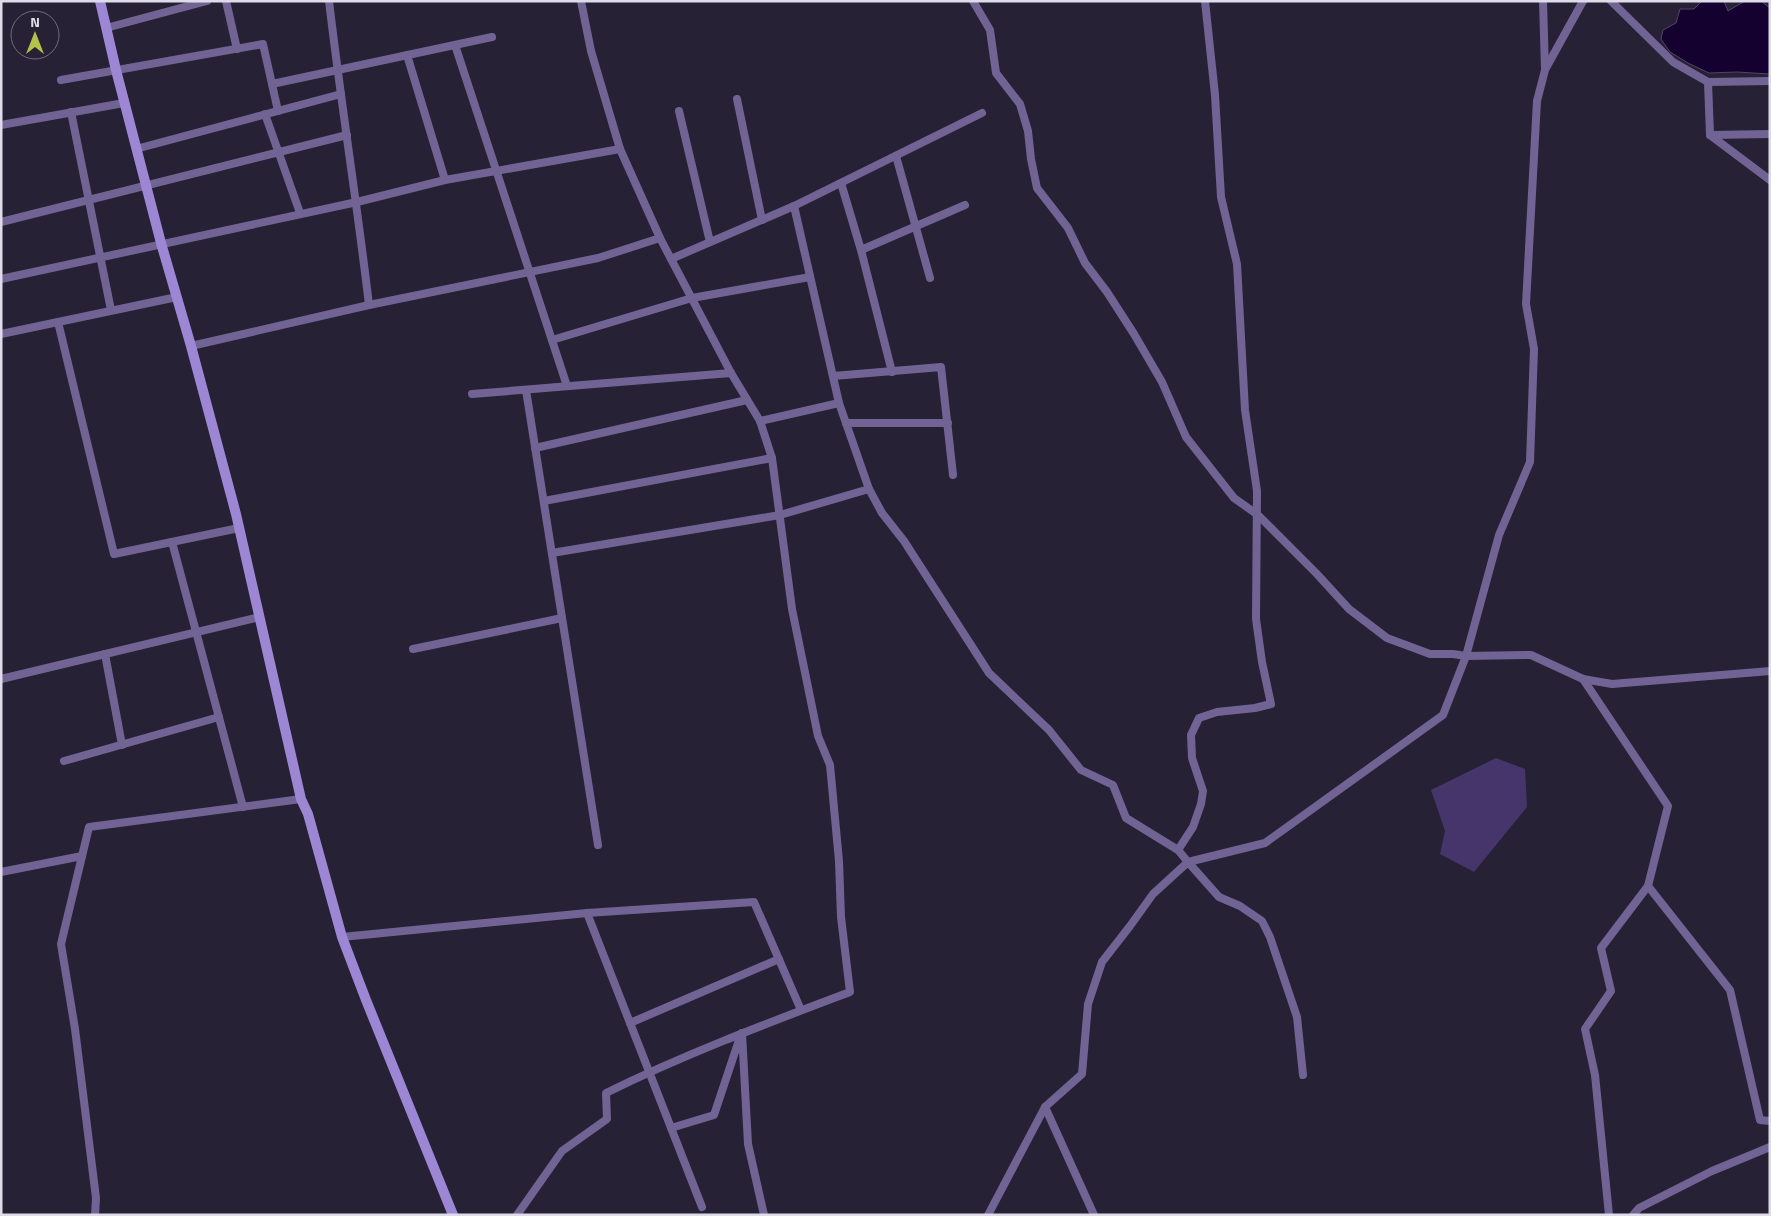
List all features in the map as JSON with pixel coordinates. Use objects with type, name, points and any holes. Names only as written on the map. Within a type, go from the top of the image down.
[{"type":"main road","points":[[100,1],[136,149],[240,528],[302,799],[308,814],[342,938],[453,1215]]},
{"type":"street","points":[[106,28],[207,1]]},
{"type":"street","points":[[226,1],[237,49]]},
{"type":"street","points":[[329,1],[337,70],[357,202],[369,305]]},
{"type":"street","points":[[517,1215],[562,1151],[607,1119],[606,1092],[742,1033],[850,992],[841,917],[839,861],[830,765],[818,736],[792,609],[772,458],[760,421],[731,373],[660,238],[620,149],[591,51],[581,1]]},
{"type":"street","points":[[973,1],[990,30],[996,73],[1020,104],[1028,131],[1037,188],[1068,228],[1085,263],[1107,292],[1134,334],[1162,382],[1186,437],[1234,498],[1258,516],[1316,573],[1349,609],[1387,638],[1430,654],[1466,656],[1531,655],[1583,679],[1612,684],[1770,671]]},
{"type":"street","points":[[1178,850],[1193,827],[1203,792],[1192,758],[1191,736],[1199,718],[1217,712],[1255,708],[1271,704],[1262,662],[1256,619],[1257,491],[1245,410],[1237,264],[1220,197],[1215,95],[1205,1]]},
{"type":"street","points":[[988,1215],[1046,1107],[1082,1074],[1088,1004],[1102,962],[1153,894],[1188,862],[1265,843],[1443,715],[1466,656],[1499,535],[1530,462],[1534,348],[1526,304],[1537,102],[1545,70],[1583,1]]},
{"type":"street","points":[[1611,1],[1673,62],[1708,82],[1770,81]]},
{"type":"street","points":[[1541,2],[1545,70]]},
{"type":"street","points":[[272,84],[492,37]]},
{"type":"street","points":[[62,80],[263,44],[278,111]]},
{"type":"street","points":[[455,45],[567,386]]},
{"type":"street","points":[[407,55],[444,180]]},
{"type":"street","points":[[1708,82],[1710,135]]},
{"type":"street","points":[[136,149],[341,94]]},
{"type":"street","points":[[737,99],[762,220]]},
{"type":"street","points":[[1,125],[124,103]]},
{"type":"street","points":[[679,111],[710,242]]},
{"type":"street","points":[[71,112],[111,310]]},
{"type":"street","points":[[671,258],[794,206],[982,113]]},
{"type":"street","points":[[265,114],[300,213]]},
{"type":"street","points":[[1710,135],[1770,134]]},
{"type":"street","points":[[1,222],[347,135]]},
{"type":"street","points":[[1710,135],[1770,180]]},
{"type":"street","points":[[1,279],[357,202],[444,180],[620,149]]},
{"type":"street","points":[[896,156],[930,278]]},
{"type":"street","points":[[841,183],[861,250],[892,372]]},
{"type":"street","points":[[861,250],[965,205]]},
{"type":"street","points":[[794,206],[839,403],[869,489],[882,513],[904,540],[989,674],[1049,730],[1081,770],[1113,785],[1126,818],[1178,850],[1219,897],[1240,906],[1262,921],[1270,937],[1297,1017],[1303,1075]]},
{"type":"street","points":[[191,346],[369,305],[598,258],[660,238]]},
{"type":"street","points":[[552,340],[692,298],[810,277]]},
{"type":"street","points":[[1,334],[177,297]]},
{"type":"street","points":[[58,322],[114,554],[240,528]]},
{"type":"street","points":[[833,376],[941,367],[954,475]]},
{"type":"street","points":[[472,394],[731,373]]},
{"type":"street","points":[[526,390],[598,845]]},
{"type":"street","points":[[535,448],[748,400]]},
{"type":"street","points":[[760,421],[839,403]]},
{"type":"street","points":[[846,423],[948,422]]},
{"type":"street","points":[[544,501],[772,458]]},
{"type":"street","points":[[552,553],[780,516],[869,489]]},
{"type":"street","points":[[172,542],[243,808]]},
{"type":"street","points":[[1,679],[260,617]]},
{"type":"street","points":[[413,649],[562,618]]},
{"type":"street","points":[[105,654],[122,744]]},
{"type":"street","points":[[1583,679],[1668,806],[1648,886],[1601,948],[1611,991],[1585,1029],[1596,1075],[1609,1215]]},
{"type":"street","points":[[64,760],[219,718]]},
{"type":"street","points":[[96,1215],[96,1198],[75,1029],[61,944],[89,827],[302,799]]},
{"type":"street","points":[[1,872],[82,856]]},
{"type":"street","points":[[1648,886],[1730,990],[1760,1120],[1770,1121]]},
{"type":"street","points":[[342,938],[587,913],[754,902],[801,1010]]},
{"type":"street","points":[[587,913],[702,1207]]},
{"type":"street","points":[[630,1023],[779,959]]},
{"type":"street","points":[[670,1128],[714,1115],[742,1033]]},
{"type":"street","points":[[742,1033],[748,1144],[764,1215]]},
{"type":"street","points":[[1046,1107],[1094,1215]]},
{"type":"street","points":[[1633,1215],[1639,1208],[1712,1171],[1770,1147]]},
{"type":"shaded area","points":[[1702,1],[1724,1],[1728,11],[1745,1],[1761,1],[1770,8],[1770,74],[1709,73],[1670,52],[1661,39],[1663,30],[1676,23],[1680,9],[1694,9]]},
{"type":"shaded area","points":[[1496,758],[1525,769],[1527,807],[1474,872],[1440,854],[1445,831],[1431,790]]}]
